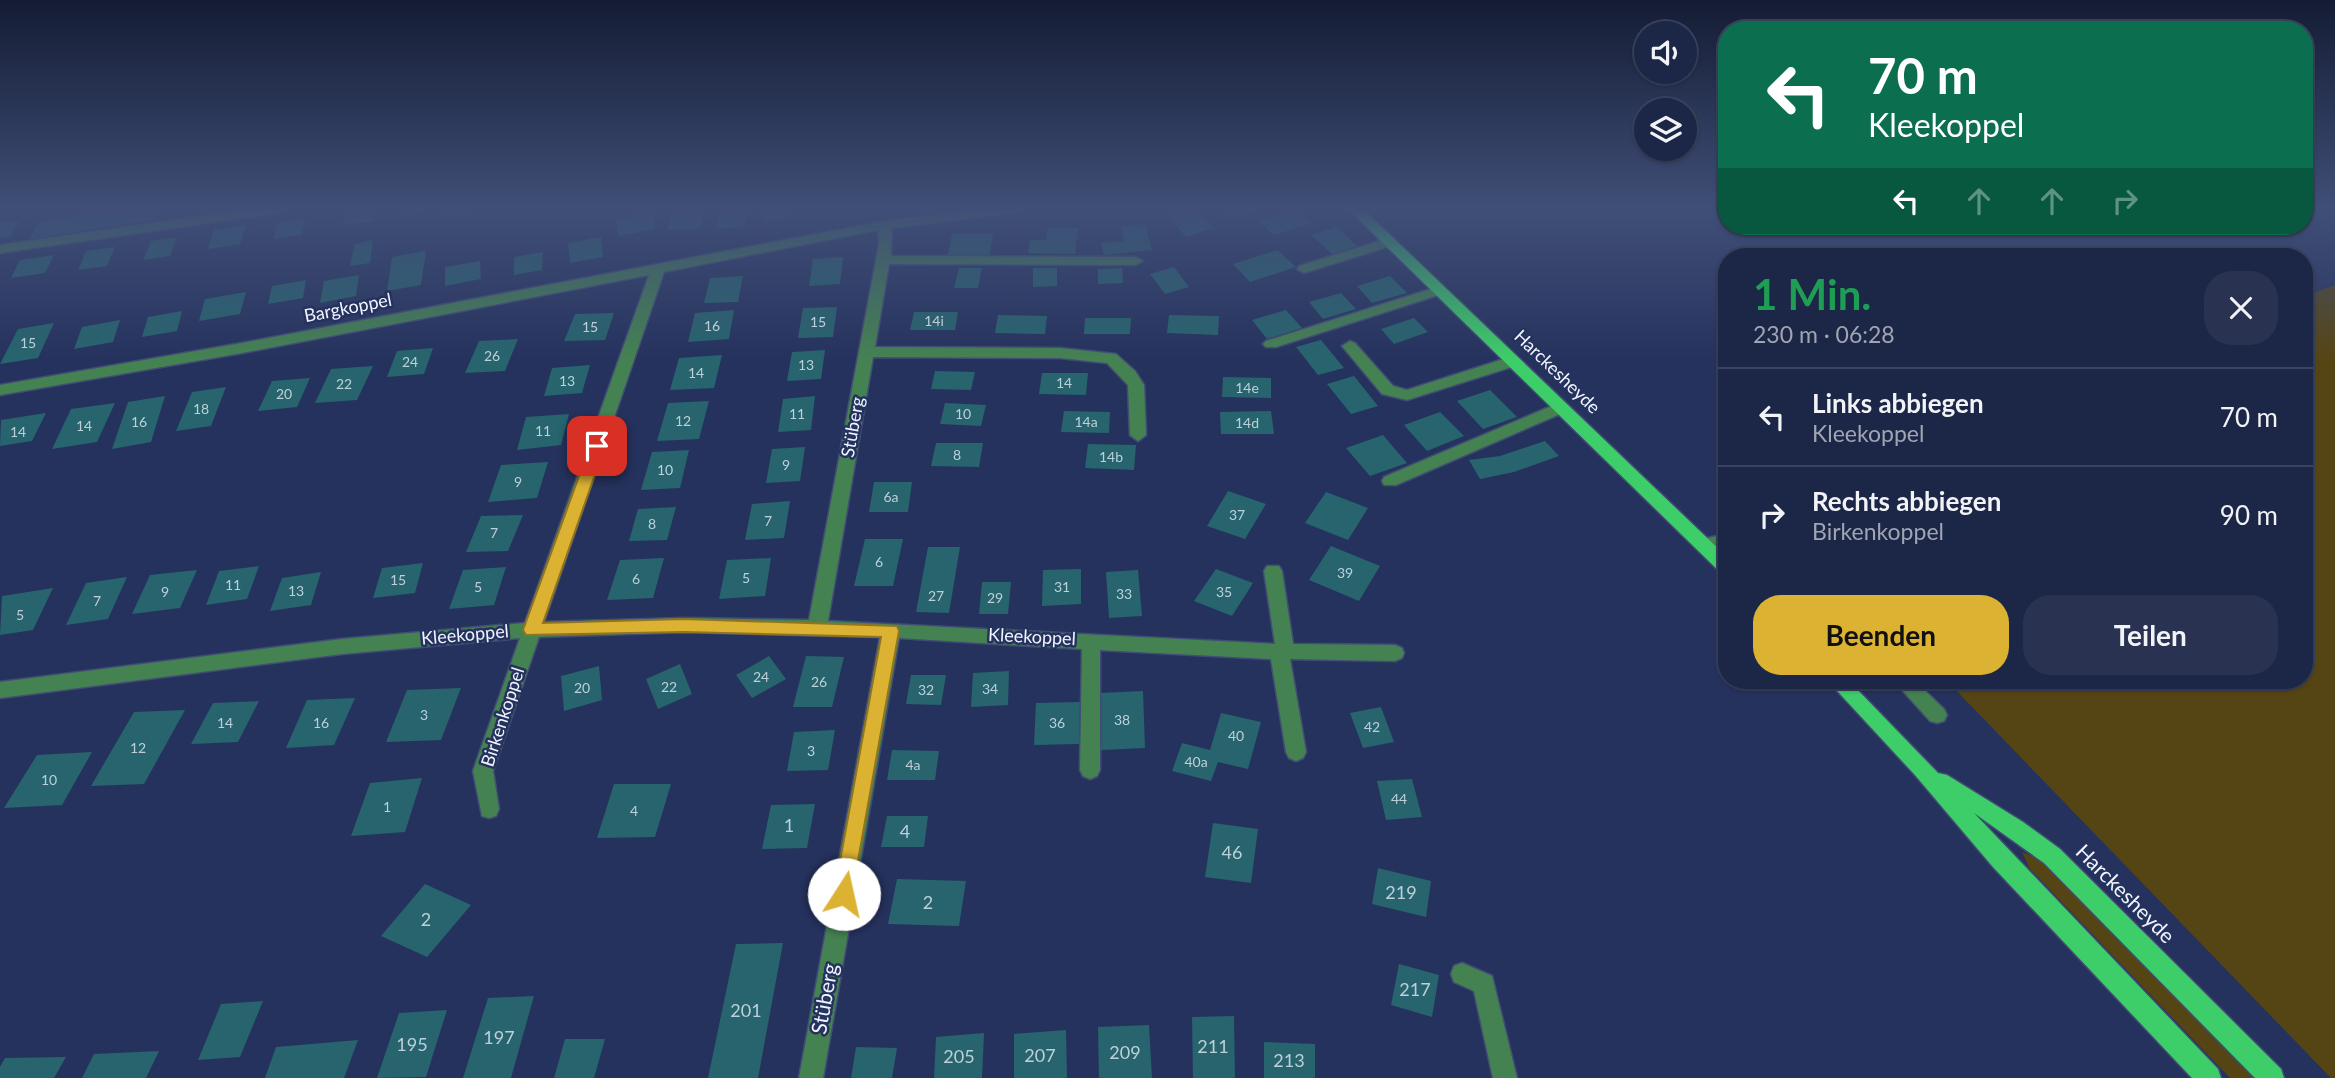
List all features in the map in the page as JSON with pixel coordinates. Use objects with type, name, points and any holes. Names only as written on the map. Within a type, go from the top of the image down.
[{"type":"main road","name":"Harckesheyde","points":[[1407,259],[1718,559]]},
{"type":"main road","name":"Harckesheyde","points":[[1845,689],[1922,769],[2001,860],[2209,1078]]},
{"type":"main road","name":"Harckesheyde","points":[[1922,769],[2052,856],[2272,1078]]},
{"type":"street","name":"Bargkoppel","points":[[0,390],[708,259]]},
{"type":"street","points":[[1304,269],[1335,259]]},
{"type":"street","points":[[883,260],[1136,261]]},
{"type":"street","name":"Stüberg","points":[[817,628],[883,260]]},
{"type":"street","name":"Birkenkoppel","points":[[489,809],[483,771],[658,269]]},
{"type":"street","points":[[1271,344],[1440,290]]},
{"type":"street","points":[[1350,346],[1388,390],[1407,396],[1513,361]]},
{"type":"street","points":[[866,352],[1060,353],[1111,358],[1130,375],[1136,385],[1138,435]]},
{"type":"street","points":[[1390,481],[1561,407]]},
{"type":"street","points":[[1704,545],[1718,542]]},
{"type":"street","points":[[1273,571],[1284,631],[1281,651],[1296,752]]},
{"type":"street","name":"Kleekoppel","points":[[0,690],[349,645],[532,630],[684,625],[1091,640],[1214,649],[1395,653]]},
{"type":"street","name":"Stüberg","points":[[811,1078],[891,631]]},
{"type":"street","points":[[1090,770],[1091,640]]},
{"type":"street","points":[[1911,689],[1937,715]]},
{"type":"street","points":[[1462,974],[1484,984],[1506,1078]]},
{"type":"shaded area","points":[[2335,285],[2335,1078],[2331,1078],[1955,689],[2313,689],[2313,293]]},
{"type":"shaded area","points":[[2022,852],[2046,862],[2256,1078],[2230,1078],[2030,869]]},
{"type":"building","points":[[52,259],[45,273],[11,278],[20,260]]},
{"type":"building","points":[[83,259],[110,259],[107,266],[78,270]]},
{"type":"building","points":[[352,259],[370,259],[370,263],[350,266]]},
{"type":"building","points":[[392,259],[425,259],[421,285],[387,291]]},
{"type":"building","points":[[514,259],[543,259],[542,270],[514,275]]},
{"type":"building","points":[[570,259],[590,259],[570,263]]},
{"type":"building","points":[[813,259],[843,259],[840,284],[809,286]]},
{"type":"building","points":[[1248,259],[1288,259],[1296,267],[1250,282],[1233,264]]},
{"type":"building","points":[[480,261],[481,279],[445,286],[445,267]]},
{"type":"building","points":[[1174,267],[1189,287],[1165,294],[1150,274]]},
{"type":"building","points":[[959,268],[982,268],[978,288],[954,288]]},
{"type":"building","points":[[1033,268],[1057,268],[1057,286],[1033,287]]},
{"type":"building","points":[[1122,268],[1123,283],[1098,284],[1098,269]]},
{"type":"building","points":[[359,275],[356,296],[320,303],[324,281]]},
{"type":"building","points":[[743,276],[738,302],[704,303],[710,278]]},
{"type":"building","points":[[1390,276],[1407,293],[1372,303],[1357,286]]},
{"type":"building","points":[[306,280],[303,298],[268,304],[272,286]]},
{"type":"building","points":[[246,292],[240,314],[199,321],[205,299]]},
{"type":"building","points":[[1341,293],[1356,309],[1323,319],[1309,302]]},
{"type":"building","points":[[837,307],[833,337],[798,338],[803,308]]},
{"type":"building","points":[[734,310],[729,339],[688,342],[695,313]]},
{"type":"building","points":[[1286,310],[1302,328],[1267,339],[1252,320]]},
{"type":"building","points":[[182,311],[177,331],[142,337],[148,317]]},
{"type":"building","points":[[914,312],[958,312],[955,330],[910,330]]},
{"type":"building","points":[[614,313],[605,340],[564,341],[575,314]]},
{"type":"building","points":[[998,315],[1047,316],[1045,334],[995,333]]},
{"type":"building","points":[[1169,315],[1219,316],[1218,335],[1167,333]]},
{"type":"building","points":[[1085,318],[1131,318],[1130,334],[1084,334]]},
{"type":"building","points":[[1414,318],[1428,332],[1394,344],[1381,329]]},
{"type":"building","points":[[120,320],[113,342],[74,349],[82,327]]},
{"type":"building","points":[[54,323],[38,358],[0,364],[18,329]]},
{"type":"building","points":[[518,339],[505,371],[465,373],[479,341]]},
{"type":"building","points":[[1321,340],[1344,368],[1318,375],[1296,347]]},
{"type":"building","points":[[433,348],[424,374],[387,377],[397,351]]},
{"type":"building","points":[[825,350],[821,379],[787,381],[792,352]]},
{"type":"building","points":[[722,355],[714,388],[670,390],[679,358]]},
{"type":"building","points":[[590,365],[582,393],[544,396],[552,368]]},
{"type":"building","points":[[373,366],[357,400],[315,403],[331,369]]},
{"type":"building","points":[[935,371],[975,372],[971,390],[931,389]]},
{"type":"building","points":[[1042,373],[1088,373],[1086,395],[1039,394]]},
{"type":"building","points":[[1354,376],[1378,406],[1351,414],[1327,384]]},
{"type":"building","points":[[1223,377],[1271,378],[1271,398],[1222,397]]},
{"type":"building","points":[[310,378],[297,407],[258,411],[272,381]]},
{"type":"building","points":[[226,387],[211,426],[176,431],[192,392]]},
{"type":"building","points":[[1490,390],[1517,417],[1483,429],[1457,401]]},
{"type":"building","points":[[165,396],[151,442],[112,449],[128,402]]},
{"type":"building","points":[[815,396],[811,430],[778,432],[783,399]]},
{"type":"building","points":[[709,401],[699,439],[657,441],[668,403]]},
{"type":"building","points":[[115,403],[97,442],[52,449],[71,409]]},
{"type":"building","points":[[945,403],[986,405],[981,426],[940,424]]},
{"type":"building","points":[[1064,411],[1110,412],[1109,433],[1061,432]]},
{"type":"building","points":[[1271,411],[1274,434],[1221,434],[1220,412]]},
{"type":"building","points":[[1440,412],[1464,436],[1427,451],[1404,425]]},
{"type":"building","points":[[46,413],[32,441],[0,446],[1,420]]},
{"type":"building","points":[[569,414],[561,445],[517,450],[526,417]]},
{"type":"building","points":[[1383,435],[1407,463],[1370,476],[1346,448]]},
{"type":"building","points":[[1545,441],[1559,456],[1514,472],[1480,479],[1469,460],[1500,456]]},
{"type":"building","points":[[936,443],[983,443],[979,467],[931,466]]},
{"type":"building","points":[[1088,444],[1136,445],[1134,470],[1085,468]]},
{"type":"building","points":[[805,447],[800,481],[766,483],[772,449]]},
{"type":"building","points":[[689,450],[680,488],[641,490],[652,452]]},
{"type":"building","points":[[548,462],[537,498],[488,502],[501,465]]},
{"type":"building","points":[[874,482],[912,482],[908,512],[869,512]]},
{"type":"building","points":[[1228,491],[1266,504],[1245,539],[1207,526]]},
{"type":"building","points":[[1326,492],[1368,508],[1348,540],[1305,523]]},
{"type":"building","points":[[790,501],[784,538],[745,540],[752,504]]},
{"type":"building","points":[[676,507],[667,540],[629,541],[638,509]]},
{"type":"building","points":[[523,515],[508,551],[466,552],[481,516]]},
{"type":"building","points":[[865,539],[903,539],[893,586],[854,586]]},
{"type":"building","points":[[1331,546],[1380,566],[1359,601],[1309,580]]},
{"type":"building","points":[[928,547],[960,547],[949,613],[916,612]]},
{"type":"building","points":[[664,558],[653,598],[607,600],[620,560]]},
{"type":"building","points":[[771,558],[765,596],[719,599],[727,560]]},
{"type":"building","points":[[423,563],[415,593],[373,598],[382,568]]},
{"type":"building","points":[[259,566],[247,599],[206,605],[219,571]]},
{"type":"building","points":[[506,567],[494,605],[449,609],[463,570]]},
{"type":"building","points":[[1081,569],[1081,604],[1042,606],[1043,570]]},
{"type":"building","points":[[1216,569],[1253,583],[1232,616],[1194,601]]},
{"type":"building","points":[[197,570],[180,608],[132,614],[150,575]]},
{"type":"building","points":[[1138,570],[1142,616],[1109,618],[1106,572]]},
{"type":"building","points":[[321,572],[311,605],[270,611],[282,578]]},
{"type":"building","points":[[127,577],[108,619],[66,625],[86,583]]},
{"type":"building","points":[[982,582],[1011,582],[1008,614],[979,614]]},
{"type":"building","points":[[53,588],[33,630],[0,635],[2,596]]},
{"type":"building","points":[[769,656],[786,679],[752,698],[736,675]]},
{"type":"building","points":[[806,656],[844,657],[832,707],[793,707]]},
{"type":"building","points":[[680,664],[692,694],[658,709],[646,679]]},
{"type":"building","points":[[599,666],[602,700],[564,711],[561,676]]},
{"type":"building","points":[[1009,671],[1008,705],[971,707],[973,673]]},
{"type":"building","points":[[911,675],[946,675],[941,705],[906,704]]},
{"type":"building","points":[[461,688],[441,740],[386,742],[407,690]]},
{"type":"building","points":[[1143,691],[1145,748],[1101,750],[1099,693]]},
{"type":"building","points":[[355,698],[334,745],[286,748],[307,700]]},
{"type":"building","points":[[259,701],[238,742],[191,744],[213,703]]},
{"type":"building","points":[[1080,702],[1079,744],[1034,745],[1036,703]]},
{"type":"building","points":[[1381,707],[1394,742],[1363,748],[1350,713]]},
{"type":"building","points":[[185,710],[144,784],[91,786],[134,712]]},
{"type":"building","points":[[1221,713],[1261,722],[1248,769],[1218,762],[1211,781],[1172,771],[1182,743],[1210,750]]},
{"type":"building","points":[[835,730],[828,770],[787,771],[794,732]]},
{"type":"building","points":[[892,750],[939,751],[935,780],[887,780]]},
{"type":"building","points":[[92,752],[62,805],[4,808],[37,755]]},
{"type":"building","points":[[422,778],[405,832],[351,836],[370,783]]},
{"type":"building","points":[[1412,779],[1422,817],[1386,820],[1377,781]]},
{"type":"building","points":[[614,784],[671,784],[655,837],[597,838]]},
{"type":"building","points":[[815,804],[807,848],[762,849],[771,805]]},
{"type":"building","points":[[887,816],[928,816],[924,847],[881,847]]},
{"type":"building","points":[[1213,823],[1258,829],[1251,883],[1205,877]]},
{"type":"building","points":[[1378,868],[1431,881],[1426,917],[1372,904]]},
{"type":"building","points":[[897,879],[966,881],[959,926],[888,924]]},
{"type":"building","points":[[425,884],[471,905],[427,957],[381,936]]},
{"type":"building","points":[[783,943],[758,1078],[708,1078],[736,944]]},
{"type":"building","points":[[1399,964],[1439,975],[1432,1017],[1391,1005]]},
{"type":"building","points":[[534,996],[511,1078],[463,1078],[488,998]]},
{"type":"building","points":[[263,1001],[240,1057],[198,1060],[221,1004]]},
{"type":"building","points":[[447,1010],[426,1077],[377,1078],[399,1013]]},
{"type":"building","points":[[1234,1016],[1235,1078],[1193,1078],[1192,1017]]},
{"type":"building","points":[[1149,1025],[1152,1078],[1099,1078],[1098,1027]]},
{"type":"building","points":[[1066,1030],[1067,1078],[1014,1078],[1014,1034]]},
{"type":"building","points":[[984,1033],[982,1078],[934,1078],[936,1037]]},
{"type":"building","points":[[565,1039],[605,1039],[594,1078],[554,1078]]},
{"type":"building","points":[[358,1040],[344,1078],[265,1078],[276,1047]]},
{"type":"building","points":[[1264,1042],[1315,1044],[1315,1078],[1264,1078]]},
{"type":"building","points":[[856,1047],[897,1048],[892,1078],[851,1078]]},
{"type":"building","points":[[159,1051],[146,1078],[82,1078],[94,1054]]},
{"type":"building","points":[[66,1057],[54,1078],[0,1078],[0,1067],[5,1058]]},
{"type":"route","points":[[597,446],[532,630],[684,625],[891,631],[844,894]]}]
